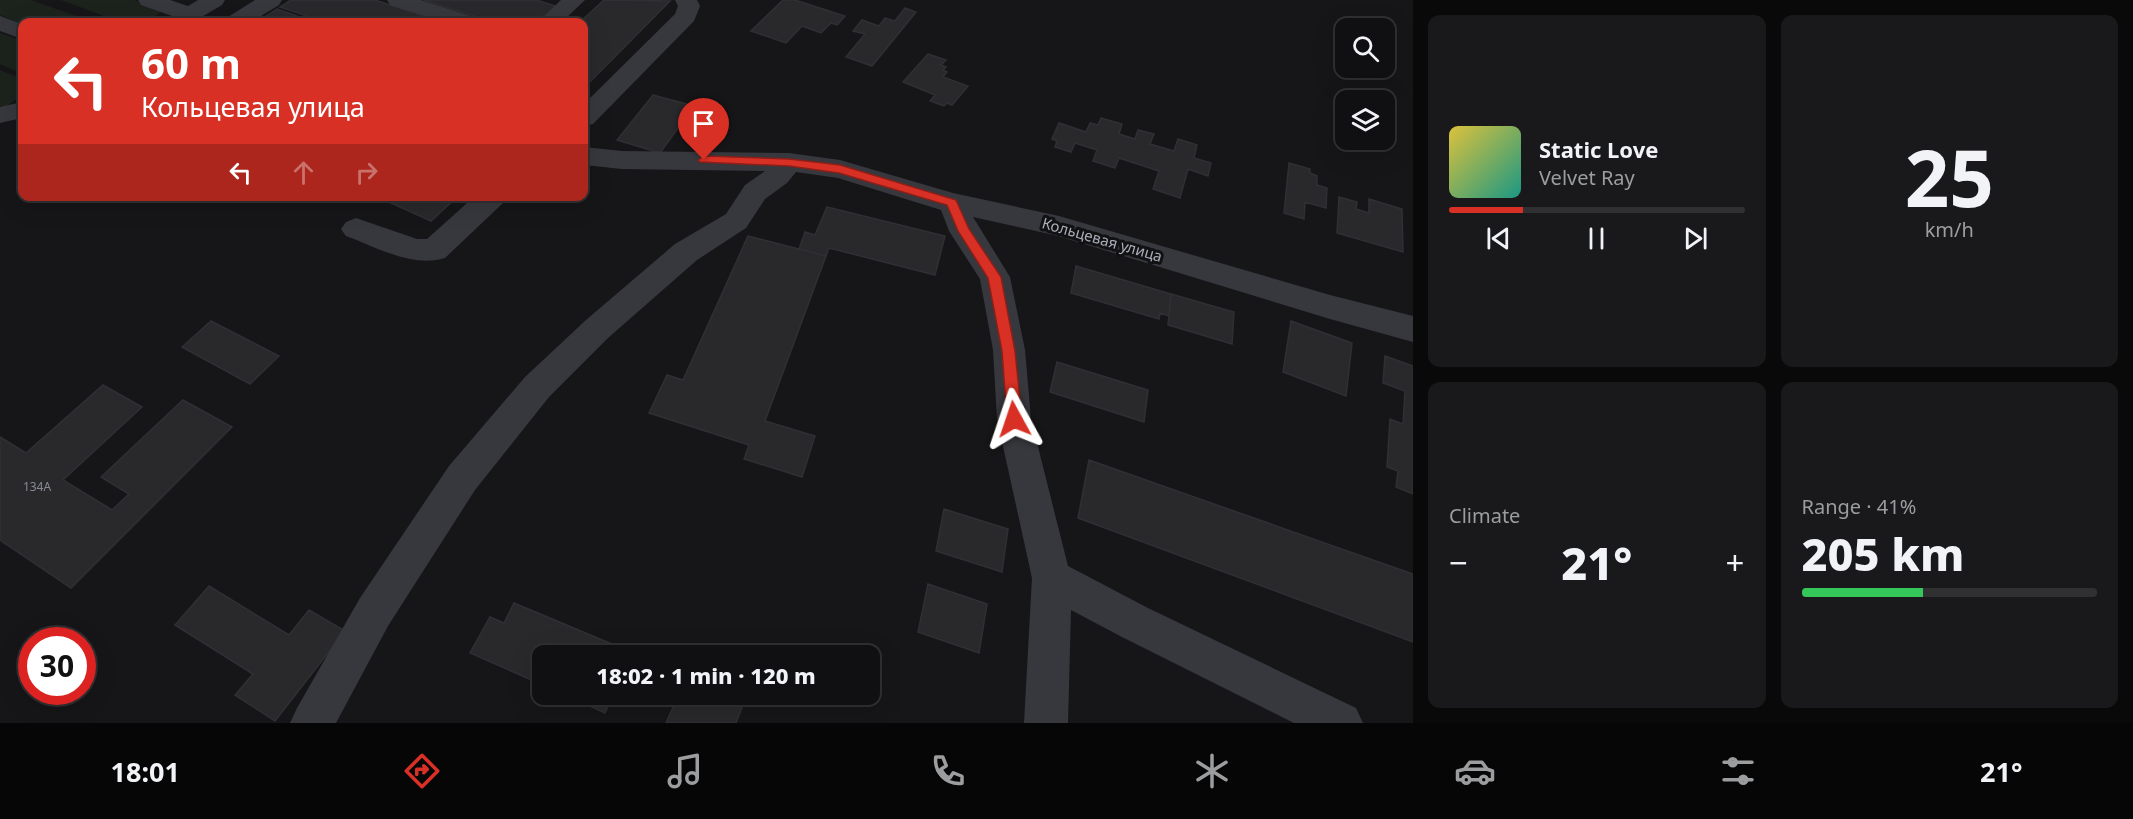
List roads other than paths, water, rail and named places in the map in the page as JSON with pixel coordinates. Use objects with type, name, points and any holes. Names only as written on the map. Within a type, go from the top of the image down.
[{"type":"street","points":[[149,0],[182,18]]},
{"type":"street","points":[[186,18],[214,0]]},
{"type":"street","points":[[242,18],[271,0]]},
{"type":"street","points":[[398,0],[454,18]]},
{"type":"street","points":[[554,18],[574,0]]},
{"type":"street","points":[[588,114],[686,16],[689,6],[686,0]]},
{"type":"street","points":[[0,23],[18,30]]},
{"type":"street","points":[[0,115],[18,111]]},
{"type":"street","name":"Кольцевая улица","points":[[588,156],[622,160],[789,162],[840,169],[952,203],[1059,226],[1330,307],[1413,329]]},
{"type":"street","points":[[312,723],[374,612],[462,478],[537,387],[597,329],[686,252],[736,221],[755,192],[777,176],[789,162]]},
{"type":"street","points":[[356,229],[416,250],[434,250],[488,201]]},
{"type":"street","points":[[952,203],[964,231],[994,277],[1009,351],[1014,419],[1052,578],[1046,723]]},
{"type":"street","points":[[1052,578],[1134,622],[1341,723]]}]
